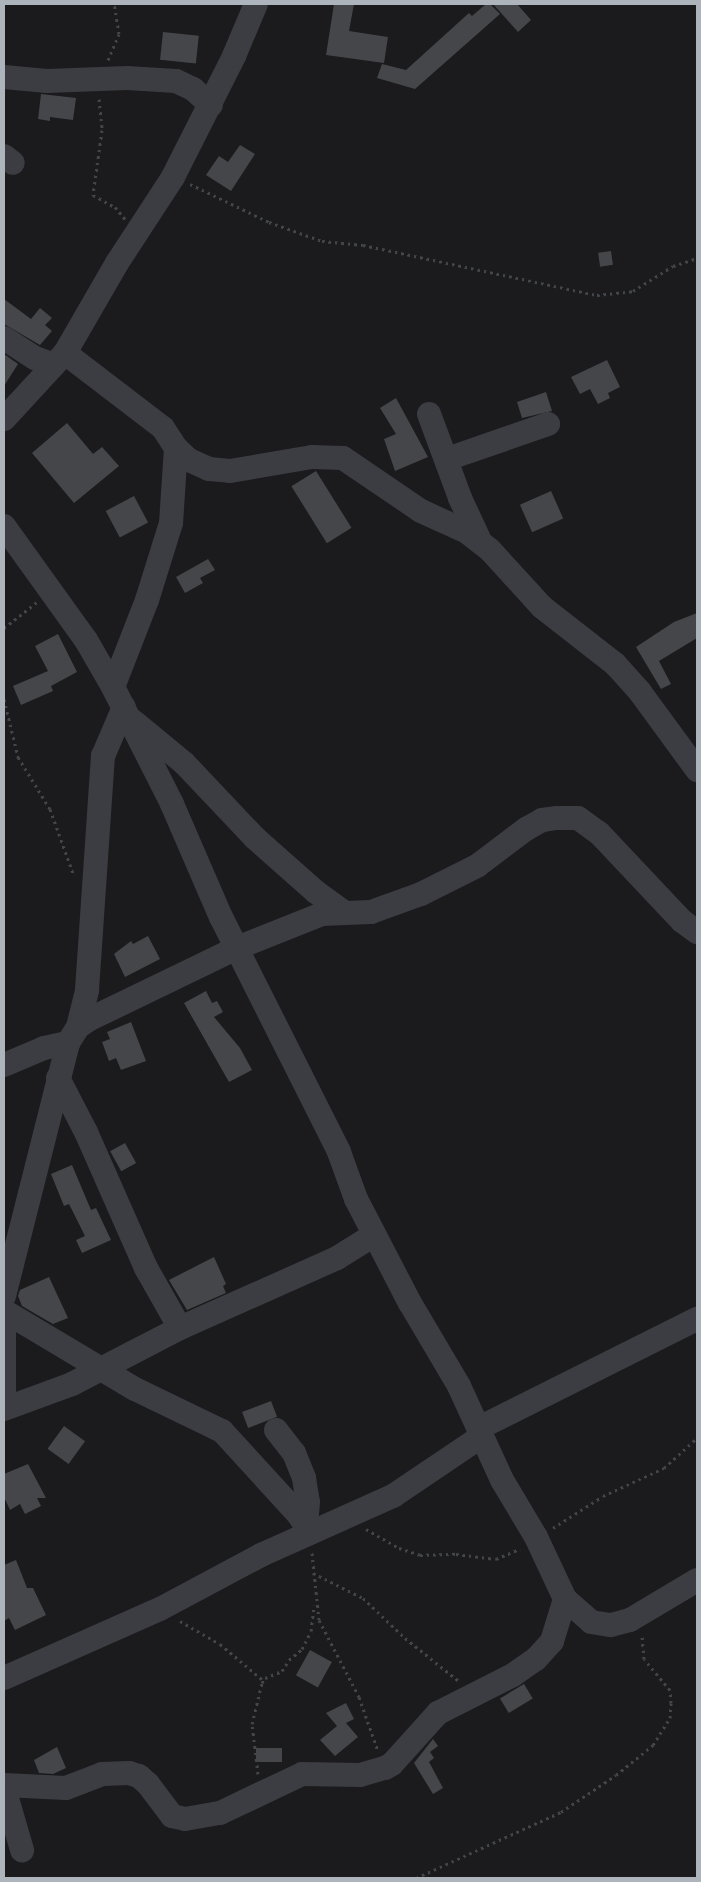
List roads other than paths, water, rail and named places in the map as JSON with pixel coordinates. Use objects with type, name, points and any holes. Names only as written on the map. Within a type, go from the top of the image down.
[{"type":"street","points":[[4,419],[59,359],[173,177],[211,104],[256,4]]},
{"type":"street","points":[[4,77],[47,81],[98,81],[127,78],[176,81],[193,88],[211,104]]},
{"type":"street","points":[[4,338],[35,358],[59,359],[153,419],[172,439],[176,448],[189,460],[209,469],[230,471],[312,457],[342,458],[421,511],[480,541]]},
{"type":"street","points":[[429,414],[460,498],[480,541],[542,607],[615,664],[640,692],[697,770]]},
{"type":"street","points":[[447,459],[548,424]]},
{"type":"street","points":[[4,1296],[45,1142],[58,1078],[87,990],[92,892],[103,756],[122,704],[147,600],[171,523],[176,448]]},
{"type":"street","points":[[4,526],[86,640],[122,704],[237,948],[339,1152],[356,1199],[374,1235],[459,1386],[502,1480],[536,1537],[565,1599],[591,1622],[611,1625],[644,1611],[697,1580]]},
{"type":"street","points":[[122,704],[164,744],[255,838],[316,892],[344,912]]},
{"type":"street","points":[[4,1065],[73,1035],[126,1000],[237,948],[322,914],[371,912],[421,894],[477,866],[542,820],[567,817],[582,821],[599,833],[682,921],[697,932]]},
{"type":"street","points":[[58,1078],[86,1132],[146,1268],[180,1328]]},
{"type":"street","points":[[4,1331],[4,1409],[42,1398],[180,1328],[337,1258],[374,1235]]},
{"type":"street","points":[[4,1311],[146,1395],[222,1431],[308,1530]]},
{"type":"street","points":[[4,1678],[160,1609],[308,1530],[348,1519],[423,1479],[481,1432],[697,1319]]},
{"type":"street","points":[[276,1430],[294,1453],[304,1478],[308,1502],[308,1530]]},
{"type":"street","points":[[22,1850],[4,1786],[66,1788],[102,1774],[130,1773],[139,1776],[148,1784],[172,1816],[185,1818],[220,1813],[302,1774],[360,1775],[384,1768],[396,1760],[438,1713],[512,1675],[536,1659],[552,1641],[565,1599]]}]
